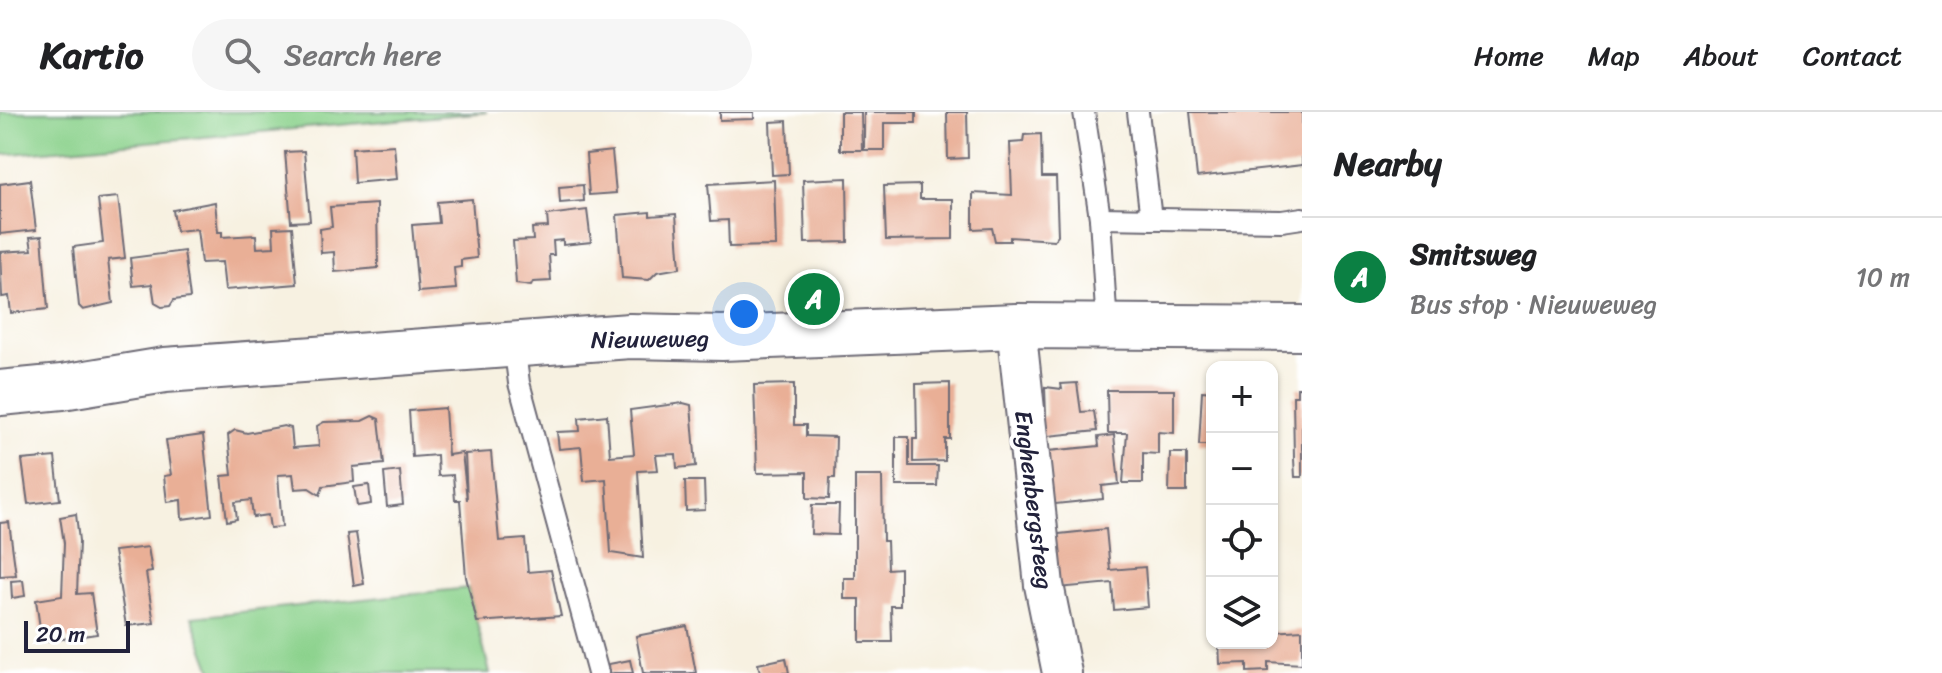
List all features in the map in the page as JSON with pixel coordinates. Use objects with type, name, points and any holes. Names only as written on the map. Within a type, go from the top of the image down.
[{"type":"street","name":"Nieuweweg","points":[[0,393],[62,387],[165,370],[630,336],[722,338],[1016,326],[1302,328]]},
{"type":"street","name":"Enghenbergsteeg","points":[[1016,326],[1044,585],[1062,673]]},
{"type":"lane","points":[[1084,112],[1100,218],[1107,327]]},
{"type":"lane","points":[[1138,112],[1151,219]]},
{"type":"lane","points":[[1100,218],[1282,221],[1302,218]]},
{"type":"lane","points":[[514,344],[519,383],[598,673]]},
{"type":"green space","points":[[0,112],[487,112],[0,155]]},
{"type":"green space","points":[[468,588],[490,673],[213,673],[192,617]]},
{"type":"building","points":[[720,112],[754,112],[754,119],[720,120]]},
{"type":"building","points":[[840,112],[861,112],[862,150],[840,150]]},
{"type":"building","points":[[864,112],[916,112],[916,123],[884,123],[884,150],[864,150]]},
{"type":"building","points":[[947,112],[967,112],[968,158],[948,159]]},
{"type":"building","points":[[1190,112],[1302,112],[1302,165],[1197,177]]},
{"type":"building","points":[[787,121],[789,174],[772,175],[770,122]]},
{"type":"building","points":[[1041,134],[1042,177],[1056,177],[1058,235],[1054,240],[1010,237],[1010,241],[995,241],[992,228],[973,229],[973,193],[1012,195],[1010,143],[1023,142],[1024,135]]},
{"type":"building","points":[[394,145],[397,179],[354,183],[352,148]]},
{"type":"building","points":[[304,151],[310,221],[291,222],[285,152]]},
{"type":"building","points":[[612,151],[616,193],[589,195],[586,154]]},
{"type":"building","points":[[847,178],[848,242],[805,243],[803,180]]},
{"type":"building","points":[[30,180],[36,230],[0,234],[0,184]]},
{"type":"building","points":[[774,180],[776,246],[729,247],[728,220],[711,221],[708,184]]},
{"type":"building","points":[[583,185],[584,201],[560,203],[559,187]]},
{"type":"building","points":[[920,185],[920,199],[953,199],[953,239],[886,240],[884,186]]},
{"type":"building","points":[[118,197],[125,258],[108,260],[113,303],[83,310],[79,306],[73,247],[103,243],[98,199]]},
{"type":"building","points":[[472,199],[477,258],[461,260],[461,267],[454,268],[456,289],[418,292],[412,225],[439,223],[437,202]]},
{"type":"building","points":[[215,202],[218,232],[222,232],[222,237],[256,235],[257,248],[274,247],[273,228],[292,227],[297,284],[225,290],[222,262],[201,263],[197,229],[176,231],[173,210]]},
{"type":"building","points":[[377,204],[378,268],[335,272],[334,252],[321,253],[320,229],[332,227],[330,207]]},
{"type":"building","points":[[587,210],[591,242],[563,245],[563,240],[553,241],[554,255],[549,255],[551,281],[533,282],[531,286],[516,284],[513,241],[533,240],[532,228],[548,227],[547,215]]},
{"type":"building","points":[[650,212],[650,216],[676,214],[680,268],[657,272],[649,280],[622,278],[617,215]]},
{"type":"building","points":[[42,236],[48,309],[11,313],[9,296],[2,297],[0,252],[32,250],[30,237]]},
{"type":"building","points":[[184,251],[190,298],[174,300],[170,306],[162,307],[155,303],[152,284],[133,286],[130,258]]},
{"type":"building","points":[[950,383],[950,439],[945,439],[945,461],[913,462],[913,439],[917,439],[916,384]]},
{"type":"building","points":[[1077,383],[1081,412],[1094,411],[1097,431],[1038,437],[1036,417],[1046,416],[1045,387],[1062,389],[1061,384]]},
{"type":"building","points":[[794,384],[794,425],[806,425],[806,436],[836,437],[835,478],[830,478],[829,499],[807,498],[807,472],[757,473],[754,385]]},
{"type":"building","points":[[1297,388],[1302,388],[1302,477],[1295,477],[1293,396],[1297,396]]},
{"type":"building","points":[[1107,390],[1174,390],[1174,433],[1158,432],[1158,454],[1143,453],[1143,483],[1123,483],[1127,433],[1108,433]]},
{"type":"building","points":[[1202,391],[1206,391],[1206,445],[1199,445]]},
{"type":"building","points":[[683,403],[691,405],[696,466],[677,468],[676,454],[656,455],[658,470],[638,471],[643,558],[611,553],[606,479],[584,481],[581,447],[559,449],[557,432],[580,431],[579,418],[607,415],[610,456],[634,454],[630,410]]},
{"type":"building","points":[[445,408],[448,455],[462,453],[467,500],[465,454],[491,452],[499,541],[525,539],[528,572],[551,570],[561,616],[477,622],[466,577],[460,500],[455,500],[453,475],[438,476],[437,455],[412,457],[409,411]]},
{"type":"building","points":[[372,416],[379,419],[384,464],[353,467],[354,482],[323,486],[320,495],[309,488],[295,489],[293,474],[278,475],[282,527],[270,528],[268,515],[253,517],[251,500],[235,502],[237,519],[227,521],[222,476],[232,475],[228,435],[235,430],[247,433],[284,426],[291,428],[293,448],[319,446],[317,426],[324,422],[362,421]]},
{"type":"building","points":[[203,435],[212,515],[182,519],[181,500],[167,502],[164,476],[171,475],[166,440]]},
{"type":"building","points":[[1114,435],[1119,484],[1102,486],[1103,499],[1046,505],[1038,452],[1099,446],[1098,437]]},
{"type":"building","points":[[896,437],[909,437],[909,466],[938,466],[937,486],[896,486]]},
{"type":"building","points":[[1170,453],[1187,453],[1187,492],[1169,492]]},
{"type":"building","points":[[55,457],[60,500],[28,504],[22,460]]},
{"type":"building","points":[[400,471],[403,505],[387,507],[384,473]]},
{"type":"building","points":[[855,476],[882,476],[883,541],[887,541],[888,569],[900,568],[900,606],[891,606],[892,642],[860,642],[860,599],[844,599],[844,578],[855,578]]},
{"type":"building","points":[[685,481],[704,481],[705,510],[686,511]]},
{"type":"building","points":[[369,485],[371,504],[357,506],[354,487]]},
{"type":"building","points":[[812,505],[839,505],[838,535],[811,534]]},
{"type":"building","points":[[76,514],[79,541],[77,594],[91,593],[97,634],[42,642],[36,600],[62,596],[64,543],[60,517]]},
{"type":"building","points":[[9,522],[16,575],[0,576],[0,523]]},
{"type":"building","points":[[1106,529],[1110,570],[1145,567],[1148,607],[1114,610],[1112,583],[1058,588],[1050,535]]},
{"type":"building","points":[[356,533],[364,584],[354,586],[347,534]]},
{"type":"building","points":[[148,547],[152,572],[146,573],[154,623],[126,626],[114,551]]},
{"type":"building","points":[[23,580],[25,596],[12,598],[11,581]]},
{"type":"building","points":[[687,626],[696,673],[643,673],[636,636]]},
{"type":"building","points":[[1302,630],[1302,664],[1268,662],[1268,671],[1247,672],[1247,663],[1220,664],[1219,649],[1278,649],[1278,632]]},
{"type":"building","points":[[786,658],[789,673],[760,673],[758,664]]},
{"type":"building","points":[[630,660],[633,673],[610,673],[609,664]]},
{"type":"place","name":"Smitsweg","points":[[814,299]]}]
